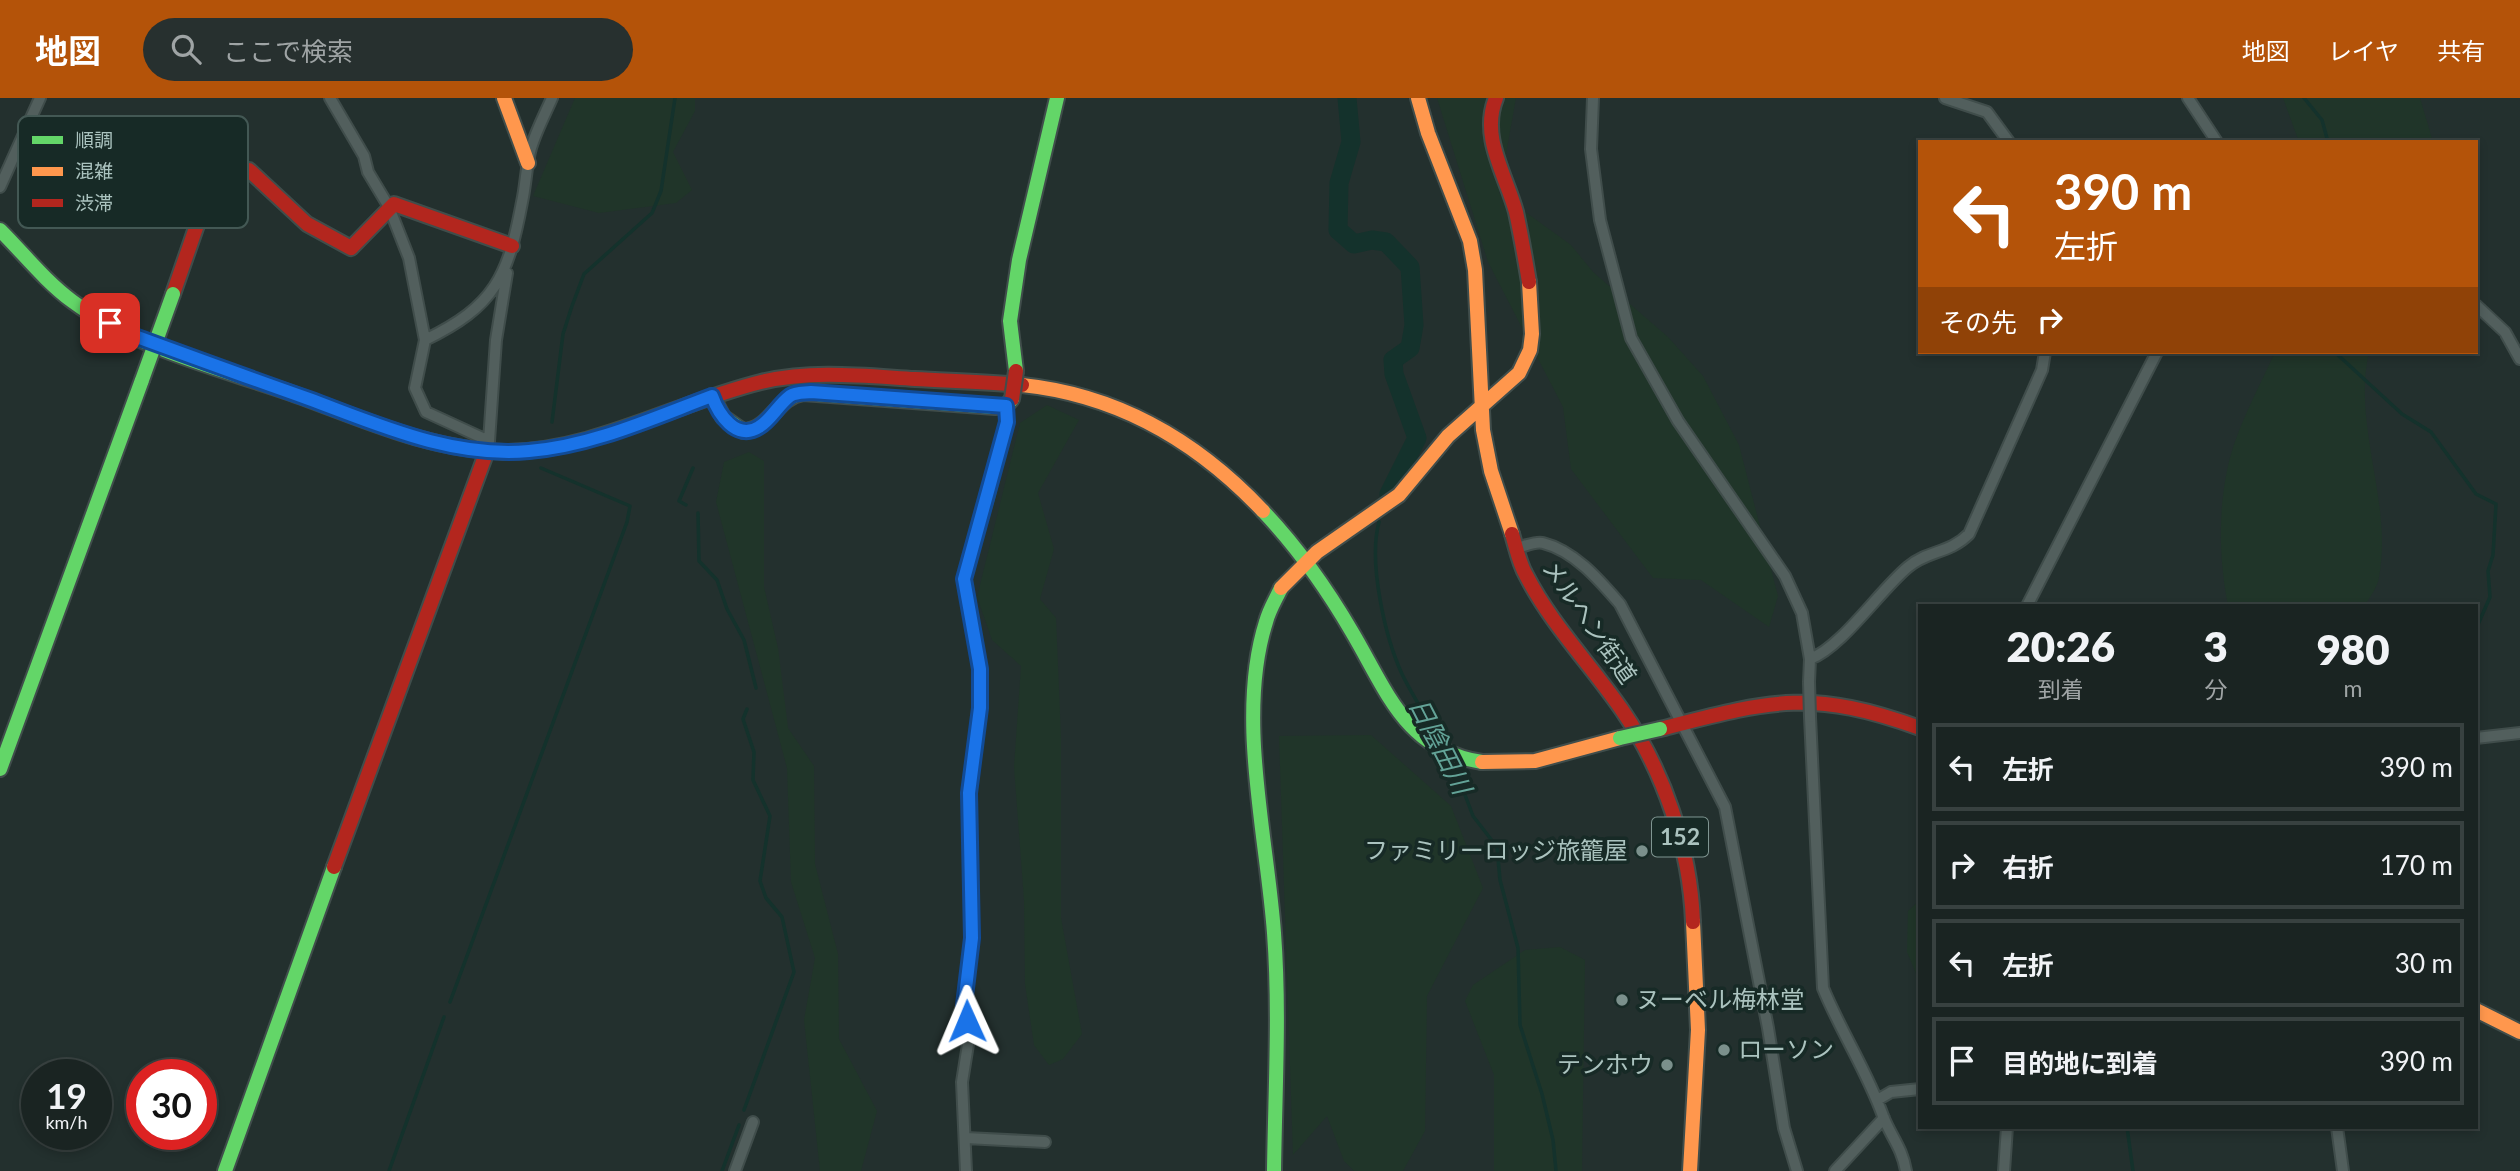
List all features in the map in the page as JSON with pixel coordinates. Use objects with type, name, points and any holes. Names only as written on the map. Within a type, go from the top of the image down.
[{"type":"main road","points":[[504,98],[528,163]]},
{"type":"main road","points":[[712,396],[721,417],[736,428],[747,430],[758,428],[792,394],[811,392],[1009,402],[1016,371],[1010,321],[1018,260],[1057,98]]},
{"type":"main road","name":"メルヘン街道","points":[[1418,98],[1428,133],[1470,241],[1475,270],[1483,406],[1491,471],[1525,574],[1569,640],[1623,710],[1653,761],[1681,841],[1692,897],[1698,1030],[1690,1171]]},
{"type":"main road","points":[[1273,1171],[1274,932],[1260,787],[1254,681],[1261,635],[1270,607],[1281,588],[1304,561],[1392,502],[1442,442],[1520,370],[1530,351],[1531,327],[1516,210],[1491,133],[1489,115],[1496,98]]},
{"type":"main road","points":[[248,170],[307,224],[351,248],[394,204],[512,246]]},
{"type":"main road","points":[[0,769],[196,228]]},
{"type":"main road","points":[[0,230],[72,301],[129,334],[424,441],[529,452],[614,432],[712,396],[793,376],[833,375],[992,383],[1076,393],[1152,419],[1200,451],[1250,496],[1304,561],[1353,633],[1385,698],[1398,714],[1423,739],[1450,754],[1487,764],[1538,761],[1765,703],[1790,701],[1853,708],[1918,727]]},
{"type":"main road","points":[[225,1171],[488,446]]},
{"type":"main road","points":[[2478,1011],[2520,1032]]},
{"type":"street","points":[[32,116],[40,98]]},
{"type":"street","points":[[330,98],[364,156],[368,172],[389,207],[409,258],[425,340],[415,388],[426,412],[488,446],[496,340],[512,246],[528,163],[552,98]]},
{"type":"street","points":[[1592,98],[1591,149],[1600,220],[1631,338],[1678,421],[1785,576],[1802,613],[1810,659],[1810,717],[1823,988],[1839,1028],[1879,1099],[1884,1118],[1902,1150],[1906,1171]]},
{"type":"street","points":[[1945,98],[1987,112],[2008,140]]},
{"type":"street","points":[[2189,98],[2216,140]]},
{"type":"street","points":[[0,187],[18,147]]},
{"type":"street","points":[[425,340],[461,322],[482,304],[502,277],[512,246]]},
{"type":"street","points":[[2478,306],[2505,332],[2520,359]]},
{"type":"street","points":[[1810,659],[1839,638],[1912,564],[1957,546],[1969,534],[2042,370],[2045,354]]},
{"type":"street","points":[[2027,604],[2156,354]]},
{"type":"street","points":[[966,1171],[962,1082],[969,1038],[964,1005],[972,938],[969,793],[980,708],[980,669],[964,579],[1007,422],[1009,402]]},
{"type":"street","points":[[1517,548],[1542,542],[1569,555],[1599,580],[1620,604],[1725,807],[1768,1028],[1784,1128],[1797,1171]]},
{"type":"street","points":[[2478,738],[2520,733]]},
{"type":"street","points":[[1879,1099],[1891,1092],[1918,1089]]},
{"type":"street","points":[[1835,1171],[1884,1118]]},
{"type":"street","points":[[735,1171],[753,1122]]},
{"type":"street","points":[[2004,1171],[2007,1129]]},
{"type":"street","points":[[2337,1129],[2343,1171]]},
{"type":"street","points":[[966,1138],[1045,1142]]},
{"type":"green space","points":[[575,98],[695,98],[695,111],[673,152],[692,190],[676,203],[599,213],[533,196]]},
{"type":"green space","points":[[1437,98],[1516,98],[1499,193],[1571,245],[1593,272],[1668,337],[1703,376],[1739,445],[1778,596],[1769,627],[1701,580],[1653,578],[1571,469],[1563,407],[1488,262]]},
{"type":"green space","points":[[2283,98],[2420,98],[2432,140],[2298,140]]},
{"type":"green space","points":[[2274,354],[2369,354],[2365,408],[2378,492],[2382,549],[2378,580],[2366,604],[2228,604],[2221,535],[2223,500],[2228,466],[2249,408]]},
{"type":"green space","points":[[1047,405],[1079,420],[1038,493],[1054,549],[1040,599],[1056,618],[1061,738],[1061,918],[1082,1034],[1063,1059],[1049,1065],[1034,1045],[1025,984],[1024,900],[1014,767],[1021,666],[992,640],[977,597],[1020,423]]},
{"type":"green space","points":[[749,452],[764,461],[764,587],[778,648],[788,728],[814,766],[815,864],[838,954],[839,1039],[877,1111],[861,1171],[820,1171],[804,1020],[815,958],[791,882],[787,768],[716,502],[724,462]]},
{"type":"green space","points":[[1371,735],[1451,806],[1483,888],[1427,996],[1425,1131],[1403,1171],[1354,1171],[1344,1161],[1327,1116],[1293,1155],[1279,736]]},
{"type":"green space","points":[[1918,902],[1918,978],[1907,952],[1908,911]]},
{"type":"green space","points":[[1560,947],[1585,960],[1582,1171],[1494,1171],[1494,1075],[1465,1001],[1473,985],[1525,950]]},
{"type":"waterway","points":[[552,422],[563,334],[584,274],[652,213],[661,191],[675,98]]},
{"type":"waterway","name":"日陰田川","points":[[1347,98],[1351,142],[1339,183],[1338,230],[1354,244],[1372,240],[1386,242],[1410,267],[1414,325],[1410,348],[1393,360],[1394,374],[1417,438],[1389,494]]},
{"type":"waterway","points":[[2304,98],[2322,120],[2327,140]]},
{"type":"waterway","points":[[2338,354],[2402,414],[2431,432],[2476,494],[2496,504],[2493,555],[2488,571],[2490,597],[2478,624]]},
{"type":"waterway","points":[[450,1002],[627,522],[630,506],[541,468]]},
{"type":"waterway","points":[[686,505],[679,501],[693,468]]},
{"type":"waterway","points":[[698,513],[699,561],[717,580],[727,609],[744,640],[756,688]]},
{"type":"waterway","name":"日陰田川","points":[[1379,522],[1376,538],[1377,578],[1384,620],[1402,674],[1436,741]]},
{"type":"waterway","points":[[744,1110],[794,972],[782,917],[766,898],[760,881],[770,816],[753,780],[754,752],[743,719],[747,709]]},
{"type":"waterway","name":"日陰田川","points":[[1441,755],[1445,768],[1459,779],[1473,816],[1497,847],[1500,880],[1518,948],[1520,1025],[1542,1094],[1553,1140],[1556,1171]]},
{"type":"waterway","points":[[389,1171],[444,1017]]},
{"type":"waterway","points":[[722,1171],[739,1125]]},
{"type":"waterway","points":[[2127,1129],[2133,1171]]},
{"type":"traffic: fast","points":[[1016,371],[1010,321],[1019,260],[1057,98]]},
{"type":"traffic: fast","points":[[0,230],[72,301],[122,332],[149,344],[393,431],[446,445],[504,452]]},
{"type":"traffic: fast","points":[[142,380],[173,294]]},
{"type":"traffic: fast","points":[[0,769],[142,380]]},
{"type":"traffic: fast","points":[[712,396],[723,417],[743,431],[760,425],[786,400],[803,393],[995,407],[1006,406],[1012,399]]},
{"type":"traffic: fast","points":[[1263,511],[1300,554],[1322,585],[1401,715],[1434,745],[1482,762]]},
{"type":"traffic: fast","points":[[1274,1171],[1276,963],[1256,776],[1254,697],[1257,658],[1266,622],[1281,588]]},
{"type":"traffic: fast","points":[[1620,738],[1660,729]]},
{"type":"traffic: fast","points":[[225,1171],[334,867]]},
{"type":"traffic: slow","points":[[504,98],[528,163]]},
{"type":"traffic: slow","points":[[1418,98],[1428,133],[1470,241],[1475,270],[1483,430],[1491,471],[1512,534]]},
{"type":"traffic: slow","points":[[1281,588],[1317,552],[1399,495],[1448,436],[1519,373],[1530,350],[1532,334],[1529,282]]},
{"type":"traffic: slow","points":[[1022,385],[1058,390],[1091,399],[1154,426],[1184,443],[1212,464],[1263,511]]},
{"type":"traffic: slow","points":[[1482,762],[1535,761],[1620,738]]},
{"type":"traffic: slow","points":[[1690,1171],[1698,1030],[1693,922]]},
{"type":"traffic: slow","points":[[2478,1011],[2520,1032]]},
{"type":"traffic: jam","points":[[1496,98],[1491,127],[1493,141],[1516,212],[1529,282]]},
{"type":"traffic: jam","points":[[248,170],[307,224],[351,248],[394,204],[512,246]]},
{"type":"traffic: jam","points":[[173,294],[196,228]]},
{"type":"traffic: jam","points":[[1012,399],[1016,371]]},
{"type":"traffic: jam","points":[[504,452],[570,444],[634,425],[729,391],[780,378],[838,375],[1022,385]]},
{"type":"traffic: jam","points":[[334,867],[487,451]]},
{"type":"traffic: jam","points":[[1512,534],[1521,565],[1536,593],[1622,710],[1650,758],[1662,784],[1680,838],[1687,866],[1693,922]]},
{"type":"traffic: jam","points":[[1660,729],[1731,711],[1790,703],[1848,707],[1918,727]]},
{"type":"place","name":"ファミリーロッジ旅籠屋","points":[[1642,851]]},
{"type":"place","name":"ヌーベル梅林堂","points":[[1622,1000]]},
{"type":"place","name":"ローソン","points":[[1724,1050]]},
{"type":"place","name":"テンホウ","points":[[1667,1065]]},
{"type":"route","points":[[110,323],[129,334],[424,441],[487,450],[529,452],[569,444],[614,432],[712,396],[718,412],[727,423],[747,430],[758,428],[792,394],[811,392],[1006,406],[1007,422],[964,579],[980,669],[980,708],[969,793],[972,938],[964,1005],[967,1021]]}]
